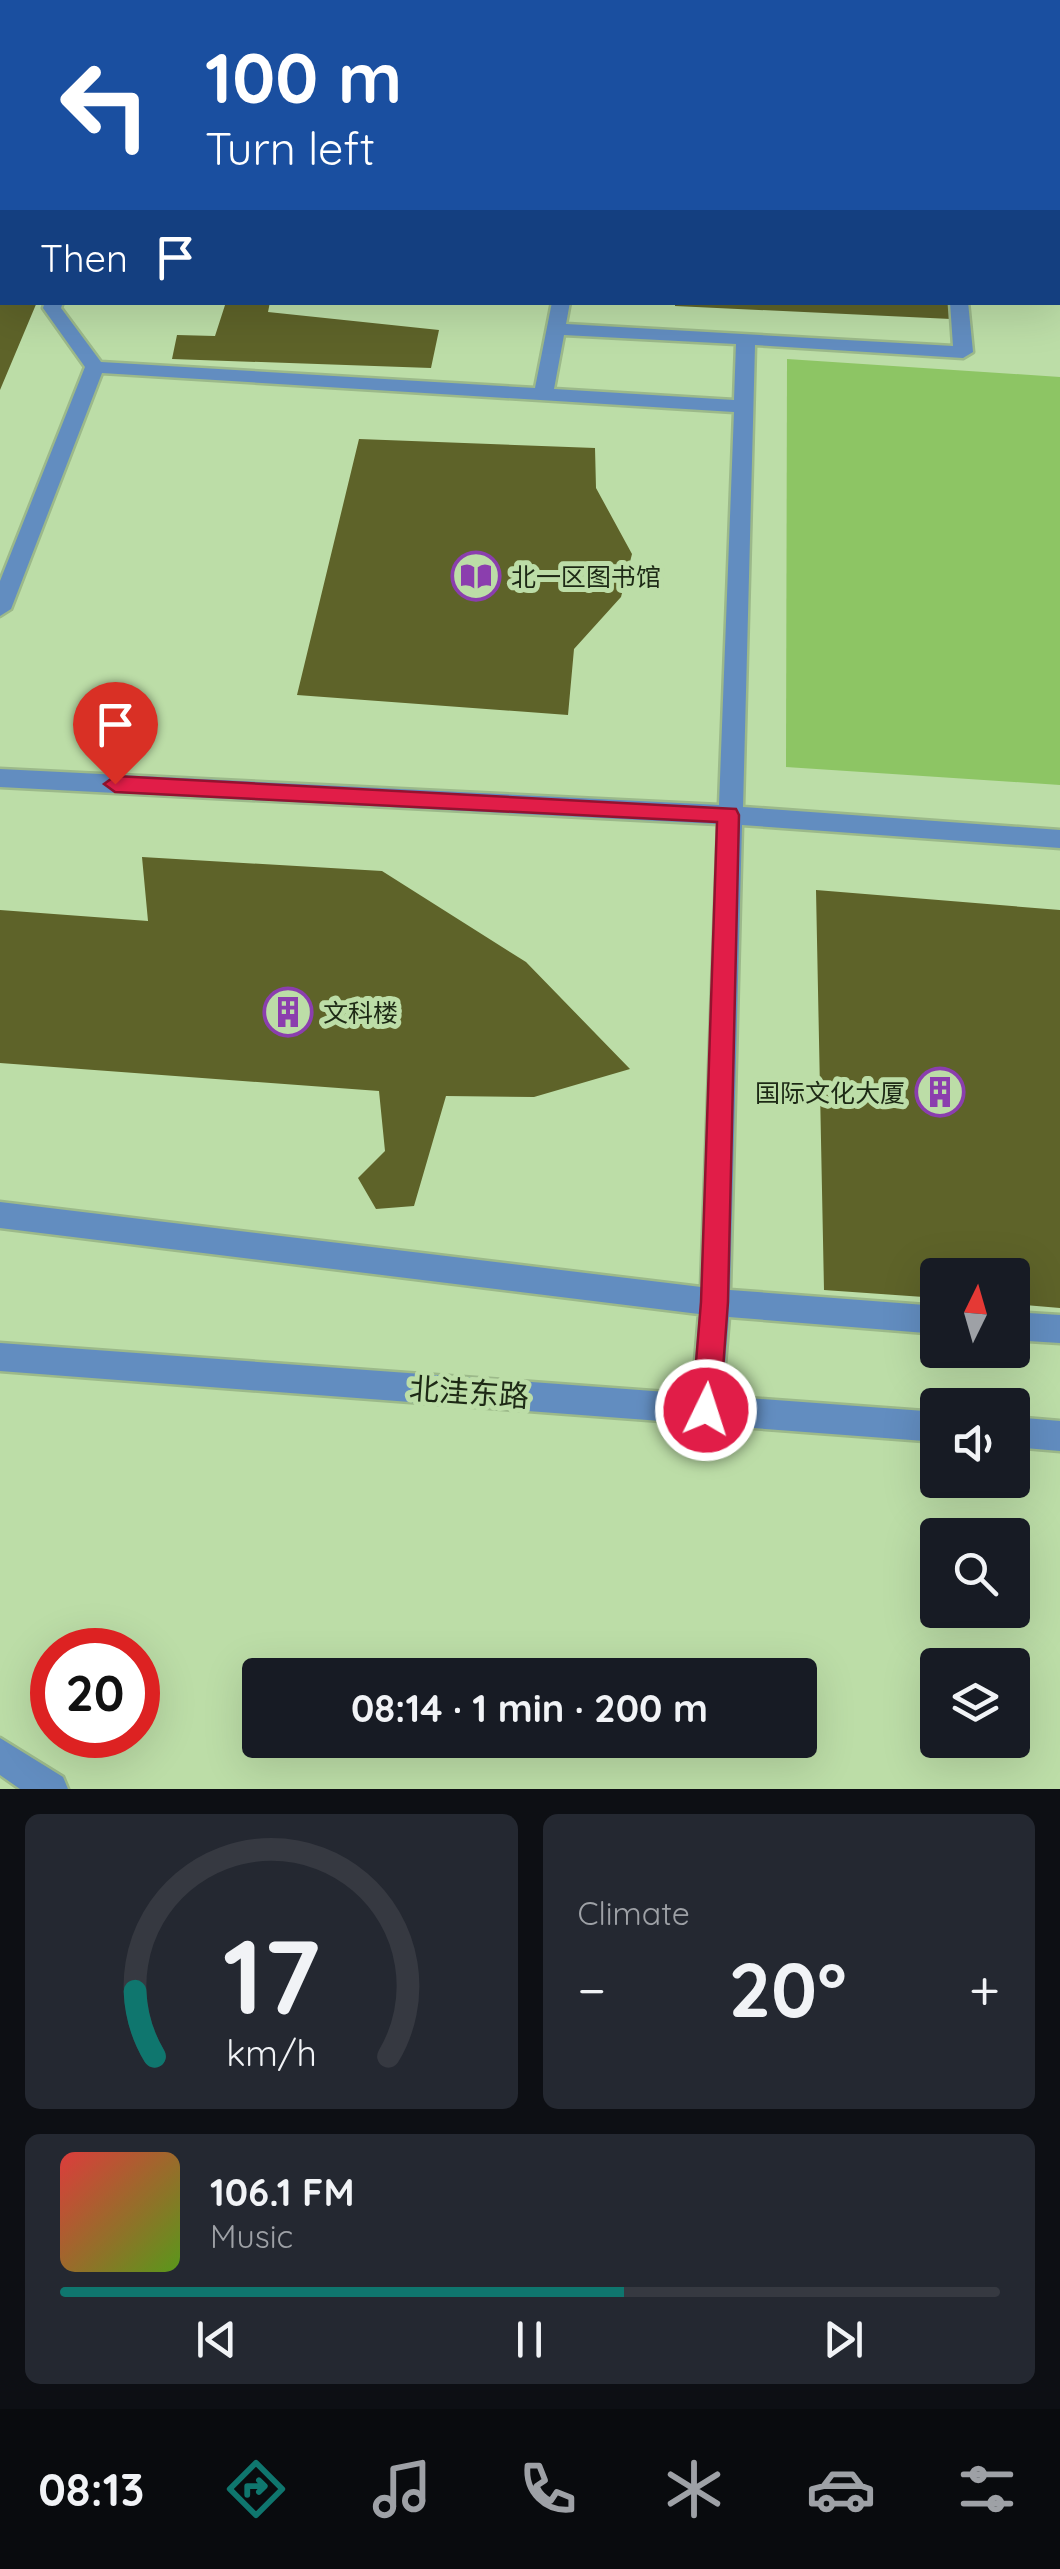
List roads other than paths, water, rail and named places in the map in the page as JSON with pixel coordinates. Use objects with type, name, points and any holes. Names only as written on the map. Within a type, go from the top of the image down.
[{"type":"street","points":[[53,305],[95,367]]},
{"type":"street","points":[[543,395],[560,305]]},
{"type":"street","points":[[556,329],[964,352],[959,305]]},
{"type":"street","points":[[706,1410],[715,1302],[746,339]]},
{"type":"street","points":[[95,367],[743,407]]},
{"type":"street","points":[[0,609],[95,367]]},
{"type":"street","points":[[0,778],[728,815],[1060,839]]},
{"type":"street","points":[[0,1216],[715,1302],[920,1319]]},
{"type":"street","points":[[1030,1328],[1060,1330]]},
{"type":"street","name":"北洼东路","points":[[0,1357],[920,1426]]},
{"type":"street","points":[[1030,1434],[1060,1436]]},
{"type":"street","points":[[0,1756],[51,1789]]},
{"type":"place","name":"北一区图书馆","points":[[476,576]]},
{"type":"place","name":"文科楼","points":[[288,1012]]},
{"type":"place","name":"国际文化大厦","points":[[940,1092]]}]
